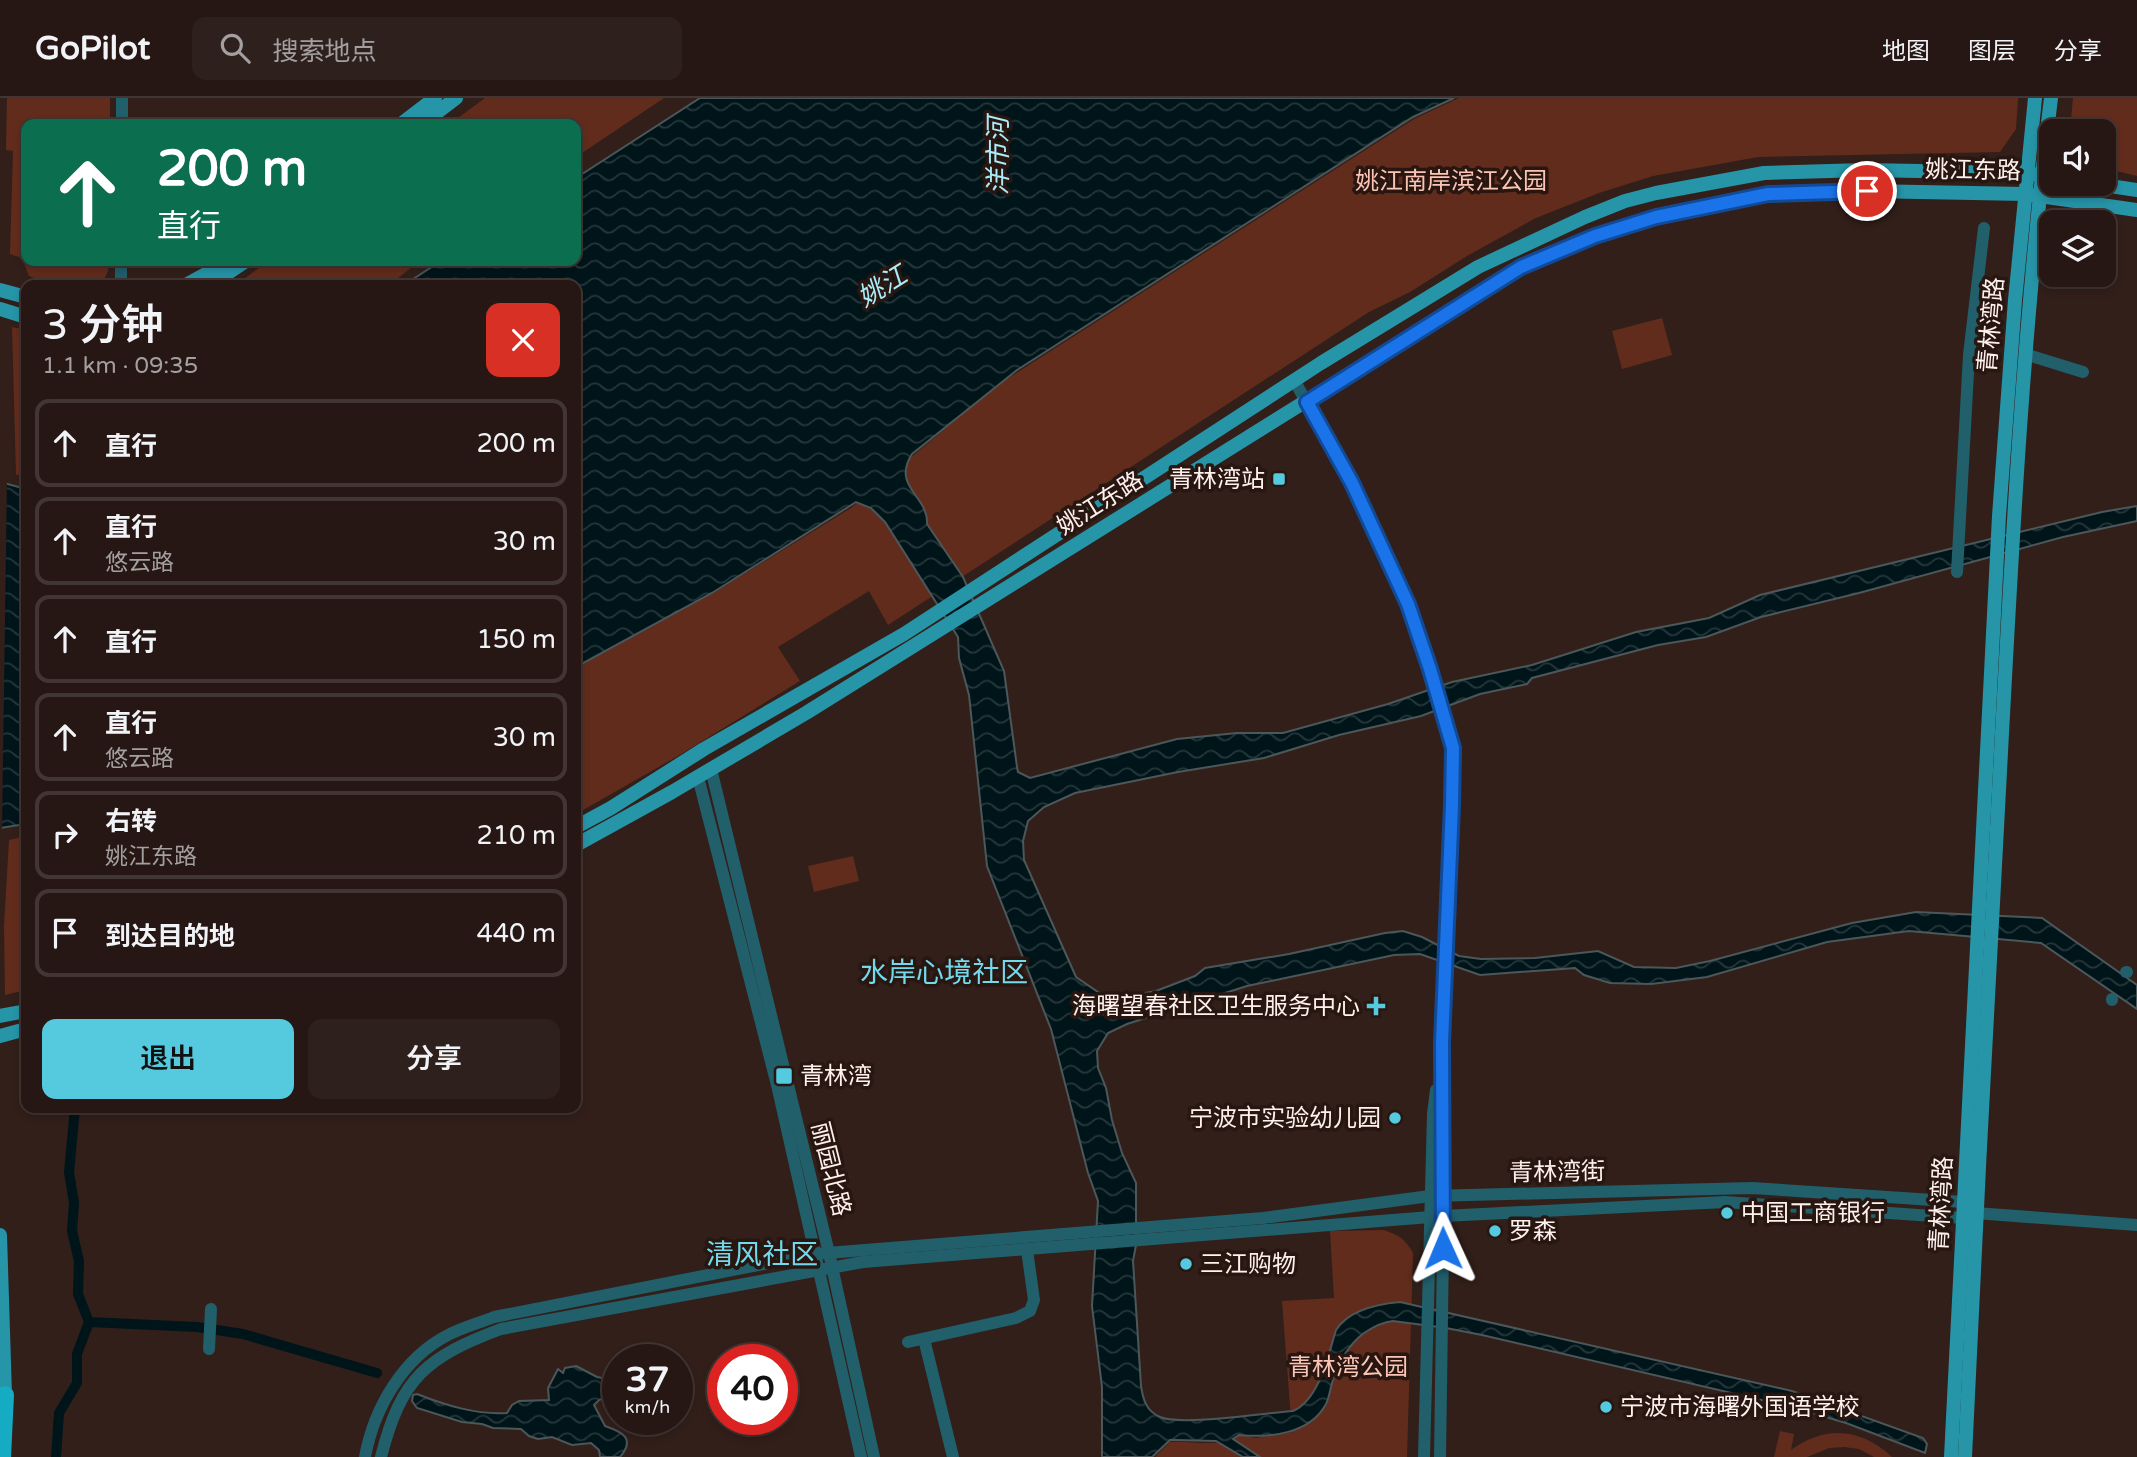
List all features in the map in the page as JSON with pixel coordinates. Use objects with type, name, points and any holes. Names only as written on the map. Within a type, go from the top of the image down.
[{"type":"highway","points":[[2,1457],[5,1395]]},
{"type":"main road","points":[[408,119],[435,98]]},
{"type":"main road","points":[[429,119],[456,98]]},
{"type":"main road","name":"青林湾路","points":[[2035,98],[2030,139],[2039,171]]},
{"type":"main road","name":"青林湾路","points":[[2048,119],[2051,98]]},
{"type":"main road","name":"姚江东路","points":[[581,824],[704,749],[904,634],[1294,380],[1478,267],[1625,201],[1765,173],[1865,170],[2039,175]]},
{"type":"main road","name":"青林湾路","points":[[1951,1457],[1993,916],[2004,557],[1999,516],[2033,195],[2039,178]]},
{"type":"main road","points":[[2116,187],[2137,190]]},
{"type":"main road","name":"姚江东路","points":[[711,769],[954,622],[1521,267],[1595,236],[1656,217],[1768,194],[1867,191],[2033,195],[2137,210]]},
{"type":"main road","name":"青林湾路","points":[[1965,1457],[1969,1216],[1963,1202],[1977,913],[2004,557],[2014,503],[2033,195]]},
{"type":"main road","points":[[195,280],[217,266]]},
{"type":"main road","points":[[218,280],[238,266]]},
{"type":"main road","points":[[0,290],[21,296]]},
{"type":"main road","points":[[0,309],[21,315]]},
{"type":"main road","points":[[581,842],[711,769]]},
{"type":"main road","points":[[0,1016],[21,1011]]},
{"type":"main road","points":[[0,1036],[21,1030]]},
{"type":"main road","points":[[0,1235],[5,1395]]},
{"type":"street","points":[[122,98],[122,119]]},
{"type":"street","points":[[1958,572],[1969,355],[1984,228]]},
{"type":"street","points":[[2025,354],[2083,372]]},
{"type":"street","points":[[1294,380],[1352,483],[1408,604],[1453,748],[1436,1196],[1442,1299],[1440,1457]]},
{"type":"street","name":"丽园北路","points":[[711,769],[833,1268],[874,1457]]},
{"type":"street","name":"丽园北路","points":[[698,777],[777,1084],[861,1457]]},
{"type":"street","name":"青林湾街","points":[[1138,1235],[1436,1196],[1752,1188],[1963,1202]]},
{"type":"street","name":"青林湾街","points":[[1138,1235],[1725,1202],[2137,1225]]},
{"type":"street","points":[[1424,1457],[1429,1297],[1436,1217]]},
{"type":"street","points":[[365,1457],[384,1398],[419,1353],[449,1335],[494,1317],[816,1254],[1138,1235]]},
{"type":"street","points":[[381,1457],[390,1422],[409,1387],[428,1366],[452,1349],[501,1329],[863,1262],[1027,1250],[1096,1238]]},
{"type":"street","points":[[908,1342],[1016,1318],[1030,1311],[1034,1300],[1027,1250]]},
{"type":"street","points":[[209,1349],[211,1308]]},
{"type":"street","points":[[924,1339],[953,1457]]},
{"type":"green space","points":[[7,98],[110,98],[110,119],[21,119],[21,258],[10,254],[13,151],[6,150]]},
{"type":"green space","points":[[485,98],[664,98],[581,154],[581,119],[457,119]]},
{"type":"green space","name":"姚江南岸滨江公园","points":[[1459,98],[2018,98],[2016,129],[2000,152],[1758,157],[1653,176],[1599,193],[1536,218],[1467,256],[1410,292],[1369,312],[888,625],[869,591],[778,647],[800,681],[678,756],[581,811],[581,665],[712,594],[851,508],[996,386],[1414,119]]},
{"type":"green space","points":[[2073,98],[2137,98],[2137,176],[2116,171],[2116,119],[2071,119]]},
{"type":"green space","points":[[25,266],[108,266],[104,280],[39,280],[29,276]]},
{"type":"green space","points":[[261,266],[414,266],[395,280],[243,280]]},
{"type":"green space","points":[[1662,318],[1672,355],[1622,369],[1612,331]]},
{"type":"green space","points":[[12,327],[21,329],[21,474],[16,475]]},
{"type":"green space","points":[[21,837],[21,991],[5,995],[4,926],[9,840]]},
{"type":"green space","points":[[853,856],[859,881],[814,892],[808,866]]},
{"type":"green space","name":"青林湾公园","points":[[1384,1230],[1401,1238],[1413,1253],[1407,1457],[1155,1457],[1170,1442],[1216,1443],[1240,1435],[1256,1438],[1292,1432],[1282,1301],[1334,1298],[1330,1231]]},
{"type":"green space","points":[[1780,1431],[1794,1434],[1791,1450],[1817,1436],[1843,1433],[1868,1440],[1892,1457],[1874,1457],[1859,1449],[1844,1447],[1829,1448],[1807,1457],[1774,1457]]},
{"type":"water","points":[[700,98],[1454,98],[1413,117],[1017,370],[912,454],[907,465],[908,483],[923,506],[927,524],[963,577],[1004,671],[1018,772],[1030,778],[1177,739],[1237,733],[1283,733],[1388,704],[1452,682],[1532,665],[1636,632],[1709,618],[1760,595],[2102,512],[2137,506],[2137,521],[2063,537],[1761,617],[1706,637],[1658,645],[1532,678],[1527,684],[1480,694],[1421,716],[1339,735],[1264,758],[1075,793],[1044,807],[1028,821],[1023,841],[1024,860],[1076,977],[1101,994],[1116,998],[1156,991],[1195,976],[1205,968],[1403,931],[1422,937],[1459,956],[1481,959],[1535,958],[1598,951],[1634,967],[1676,968],[1852,923],[1916,912],[2042,918],[2137,985],[2137,1009],[2041,943],[1909,931],[1827,942],[1707,977],[1651,984],[1610,983],[1584,975],[1575,968],[1480,975],[1420,954],[1394,955],[1247,986],[1127,1024],[1108,1033],[1097,1051],[1098,1068],[1106,1088],[1112,1120],[1122,1153],[1136,1183],[1136,1245],[1133,1261],[1141,1386],[1148,1408],[1160,1417],[1204,1420],[1293,1411],[1310,1397],[1316,1387],[1336,1330],[1342,1323],[1364,1309],[1400,1302],[1792,1391],[1923,1438],[1927,1444],[1925,1453],[1846,1423],[1792,1407],[1482,1335],[1393,1321],[1371,1329],[1353,1343],[1337,1369],[1326,1404],[1310,1422],[1288,1432],[1263,1436],[1239,1435],[1233,1439],[1260,1457],[1243,1457],[1216,1441],[1170,1440],[1152,1457],[1102,1457],[1102,1387],[1092,1306],[1098,1201],[1088,1173],[1051,1029],[987,866],[969,695],[959,658],[958,637],[885,522],[871,508],[856,502],[712,593],[581,664],[581,280],[412,280],[433,266],[581,266],[581,175]]},
{"type":"water","points":[[0,482],[21,488],[21,825],[0,828]]},
{"type":"water","points":[[576,1366],[602,1378],[602,1399],[594,1405],[602,1420],[602,1435],[623,1435],[627,1440],[620,1457],[600,1457],[599,1450],[591,1443],[572,1445],[552,1437],[538,1439],[521,1429],[493,1428],[462,1422],[417,1408],[412,1401],[413,1395],[417,1394],[461,1408],[507,1413],[512,1405],[519,1401],[549,1400],[548,1388],[558,1369],[563,1373],[565,1368]]},
{"type":"pier","points":[[0,478],[7,480],[0,832]]},
{"type":"waterway","points":[[56,1457],[59,1413],[77,1383],[77,1354],[89,1322],[78,1294],[79,1261],[72,1231],[74,1203],[69,1172],[75,1113]]},
{"type":"waterway","points":[[89,1322],[197,1327],[243,1334],[377,1373]]},
{"type":"place","name":"青林湾站","points":[[1279,479]]},
{"type":"place","name":"海曙望春社区卫生服务中心","points":[[1376,1006]]},
{"type":"place","name":"青林湾","points":[[784,1076]]},
{"type":"place","name":"宁波市实验幼儿园","points":[[1395,1118]]},
{"type":"place","name":"中国工商银行","points":[[1727,1213]]},
{"type":"place","name":"罗森","points":[[1495,1231]]},
{"type":"place","name":"三江购物","points":[[1186,1264]]},
{"type":"place","name":"宁波市海曙外国语学校","points":[[1606,1407]]},
{"type":"district","name":"水岸心境社区","points":[[944,972]]},
{"type":"district","name":"清风社区","points":[[762,1254]]},
{"type":"route","points":[[1443,1248],[1442,1042],[1453,748],[1408,604],[1352,483],[1307,402],[1521,267],[1595,236],[1656,217],[1768,194],[1867,191]]},
{"type":"water label","name":"洋市河","points":[[998,156]]},
{"type":"water label","name":"姚江","points":[[882,286]]}]
